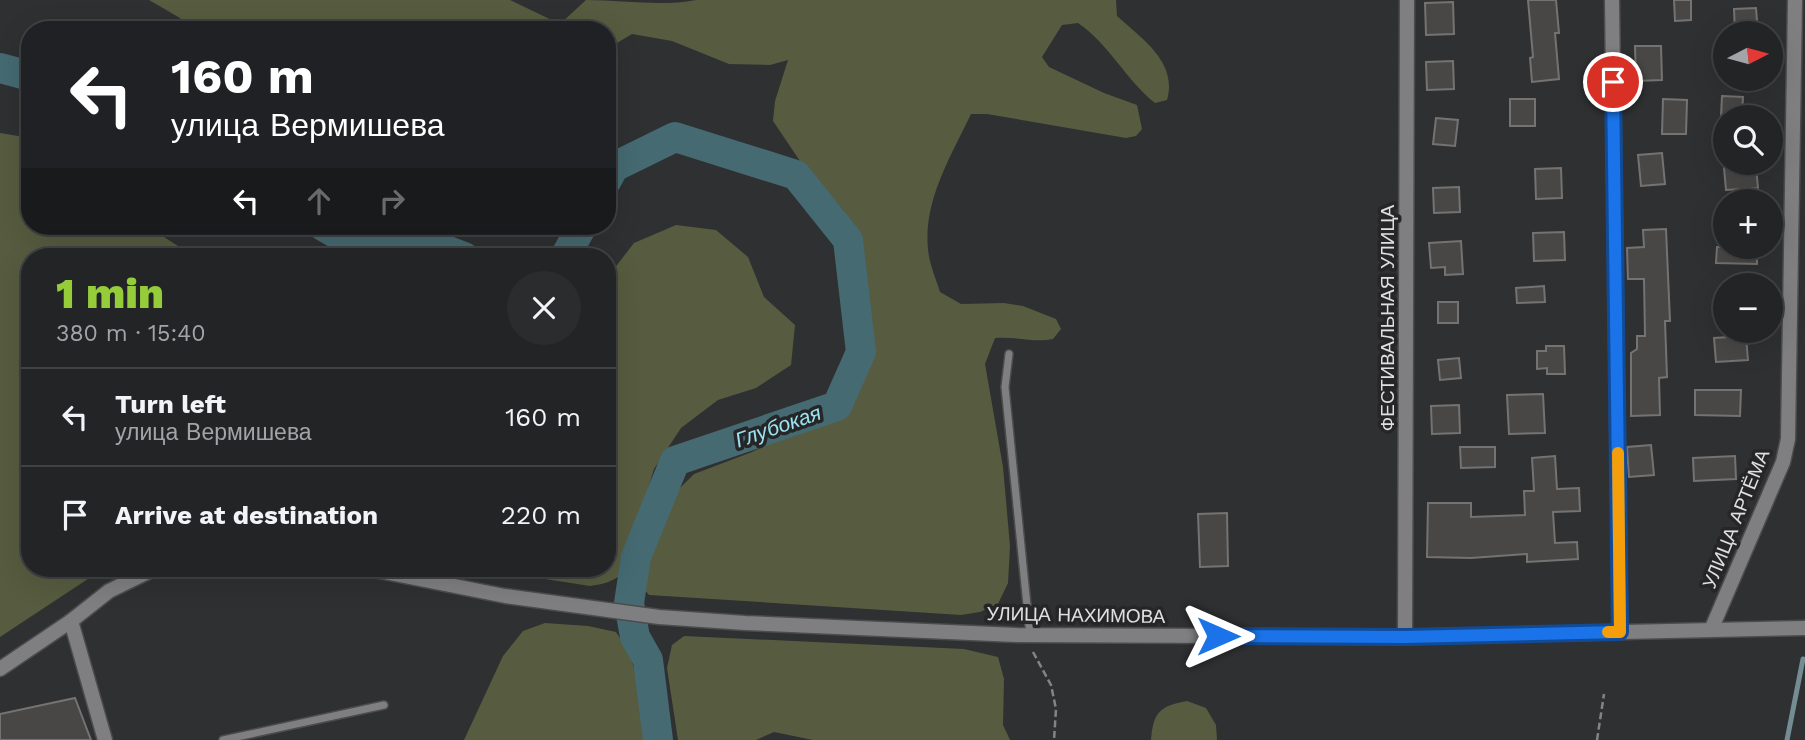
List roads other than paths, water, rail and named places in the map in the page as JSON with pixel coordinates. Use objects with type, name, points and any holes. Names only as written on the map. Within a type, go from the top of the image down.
[{"type":"street","name":"ФЕСТИВАЛЬНАЯ УЛИЦА","points":[[1405,637],[1407,0]]},
{"type":"street","points":[[1612,0],[1620,632]]},
{"type":"street","name":"УЛИЦА АРТЁМА","points":[[1711,630],[1783,462],[1788,439],[1795,0]]},
{"type":"street","points":[[0,669],[71,621],[109,591],[138,577]]},
{"type":"street","name":"УЛИЦА НАХИМОВА","points":[[409,577],[505,596],[659,617],[1030,635],[1405,637],[1805,628]]},
{"type":"street","points":[[71,621],[105,740]]},
{"type":"lane","points":[[1009,354],[1005,387],[1030,635]]},
{"type":"lane","points":[[223,740],[384,705]]},
{"type":"waterway","name":"Глубокая","points":[[0,68],[21,74]]},
{"type":"waterway","name":"Глубокая","points":[[616,166],[675,137],[796,175],[848,240],[861,352],[837,406],[675,461],[636,557],[629,603],[635,637],[648,660],[658,740]]},
{"type":"waterway","name":"Глубокая","points":[[339,235],[361,248]]},
{"type":"waterway","name":"Глубокая","points":[[570,248],[577,235]]},
{"type":"waterway","name":"Глубокая","points":[[424,248],[441,248]]},
{"type":"waterway","points":[[1787,740],[1803,659]]}]
